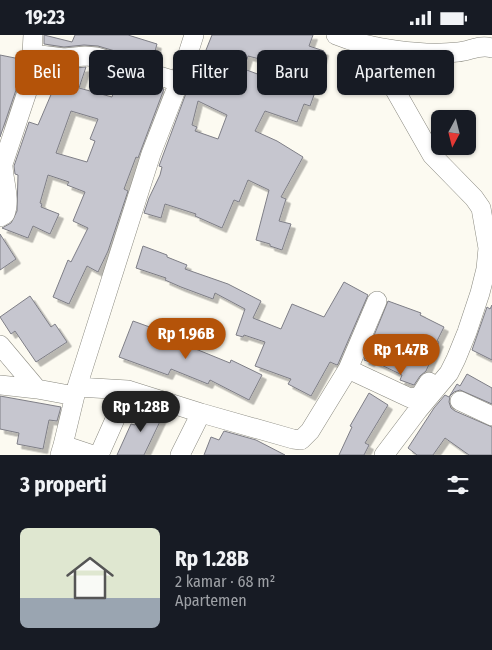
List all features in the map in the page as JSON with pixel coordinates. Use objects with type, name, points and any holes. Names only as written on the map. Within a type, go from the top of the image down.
[{"type":"street","points":[[189,50],[194,35]]},
{"type":"street","points":[[336,35],[388,49],[430,53],[459,52],[490,45]]},
{"type":"street","points":[[0,217],[5,213],[8,205],[3,164],[28,89],[33,44],[64,58],[98,57],[173,79]]},
{"type":"street","points":[[373,46],[395,90],[432,155],[474,198],[481,208],[489,262],[467,332],[449,373],[384,455]]},
{"type":"street","points":[[93,455],[62,450],[76,391],[151,154],[174,95]]},
{"type":"street","points":[[0,385],[76,391],[128,390],[201,413],[301,440],[310,431],[348,369],[377,301]]},
{"type":"street","points":[[0,345],[37,389]]},
{"type":"street","points":[[348,369],[410,398],[420,396],[447,355]]},
{"type":"street","points":[[99,455],[128,390]]},
{"type":"street","points":[[460,401],[492,416]]},
{"type":"street","points":[[180,455],[201,413]]},
{"type":"building","points":[[44,35],[72,42],[75,35],[128,35],[157,44],[155,50],[112,50],[98,46],[64,47],[44,44]]},
{"type":"building","points":[[212,35],[313,35],[309,46],[321,50],[257,50],[257,58],[248,56],[247,59],[247,50],[206,50]]},
{"type":"building","points":[[0,55],[15,58],[15,93],[0,137]]},
{"type":"building","points":[[86,67],[79,88],[79,68]]},
{"type":"building","points":[[247,70],[257,74],[257,95],[314,95],[310,106],[304,104],[297,122],[265,111],[255,131],[277,141],[303,157],[281,197],[286,199],[279,221],[291,224],[282,250],[256,240],[269,190],[248,180],[239,202],[234,200],[222,228],[195,216],[196,214],[165,204],[161,218],[144,213],[160,175],[162,167],[159,166],[185,95],[247,95]],"holes":[[[198,101],[227,115],[218,139],[195,131],[197,127],[192,125]]]},
{"type":"building","points":[[79,88],[89,91],[89,95],[112,97],[113,95],[162,95],[124,189],[128,191],[108,251],[98,272],[87,266],[69,304],[53,297],[68,260],[71,262],[88,228],[73,221],[85,192],[67,185],[69,182],[48,175],[40,203],[42,204],[41,207],[59,214],[50,234],[33,226],[28,238],[2,228],[11,223],[17,211],[18,175],[15,174],[14,166],[29,122],[38,125],[51,95],[79,95]],"holes":[[[71,111],[98,119],[90,139],[95,141],[87,162],[56,153]]]},
{"type":"building","points":[[0,234],[16,259],[0,270]]},
{"type":"building","points":[[143,246],[187,265],[185,269],[228,284],[261,301],[253,318],[281,329],[292,304],[324,317],[344,282],[368,295],[338,364],[330,362],[311,396],[288,384],[291,379],[255,366],[265,342],[244,335],[243,337],[236,335],[245,309],[215,293],[213,299],[165,280],[166,278],[136,268]]},
{"type":"building","points":[[30,296],[51,327],[55,324],[67,342],[36,362],[15,331],[11,334],[0,317]]},
{"type":"building","points":[[388,301],[421,313],[420,315],[444,327],[426,371],[414,385],[400,380],[402,375],[371,360],[370,362],[364,360]]},
{"type":"building","points":[[492,305],[492,360],[472,350],[487,307],[490,309]]},
{"type":"building","points":[[133,321],[183,339],[181,343],[230,363],[231,360],[262,375],[249,400],[210,380],[208,384],[171,369],[168,375],[119,357]]},
{"type":"building","points":[[467,374],[492,388],[492,404],[460,390],[450,396],[449,402],[451,408],[455,411],[492,427],[492,455],[469,455],[445,438],[433,455],[417,455],[408,448],[434,408],[445,395],[449,397],[457,384],[460,386]]},
{"type":"building","points":[[369,393],[388,405],[365,443],[369,445],[364,455],[339,455],[352,427],[350,426]]},
{"type":"building","points":[[0,396],[61,407],[57,421],[49,420],[43,449],[17,444],[19,433],[0,429]]},
{"type":"building","points":[[143,406],[164,413],[144,455],[117,455],[131,424],[135,425]]},
{"type":"building","points":[[224,431],[256,440],[285,455],[204,455],[211,437],[219,440]]}]
